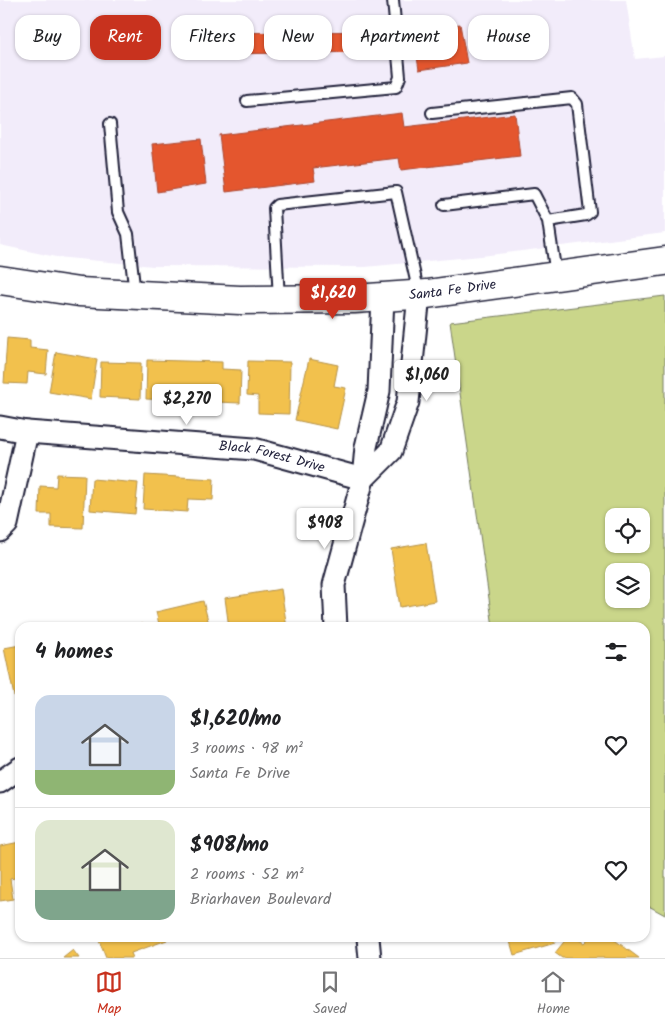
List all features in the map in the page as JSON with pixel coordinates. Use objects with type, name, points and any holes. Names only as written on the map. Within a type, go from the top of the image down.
[{"type":"main road","name":"Santa Fe Drive","points":[[0,280],[78,292],[240,300],[383,297],[419,295],[665,260]]},
{"type":"street","points":[[364,479],[391,451],[408,402],[419,295]]},
{"type":"street","points":[[336,622],[334,585],[364,479],[366,447],[379,391],[383,297]]},
{"type":"street","name":"Black Forest Drive","points":[[0,427],[27,432],[254,449],[364,479]]},
{"type":"street","points":[[0,530],[7,524],[27,432]]},
{"type":"street","points":[[0,782],[15,772]]},
{"type":"street","points":[[368,942],[370,958]]},
{"type":"lane","points":[[246,101],[396,87],[400,77],[393,0]]},
{"type":"lane","points":[[432,113],[572,98],[577,104],[590,212],[586,215],[548,221]]},
{"type":"lane","points":[[110,124],[118,212],[128,234],[135,295]]},
{"type":"lane","points":[[279,299],[274,208],[277,205],[396,192],[419,295]]},
{"type":"lane","points":[[444,205],[534,194],[548,221],[556,276]]},
{"type":"shaded area","points":[[0,0],[626,0],[635,59],[665,56],[665,233],[481,256],[365,267],[153,266],[56,257],[0,245]]},
{"type":"green space","points":[[665,296],[665,915],[650,907],[650,622],[492,622],[450,322]]},
{"type":"building: Homes","points":[[7,338],[30,340],[30,348],[48,350],[46,374],[28,372],[27,384],[4,383]]},
{"type":"building: Homes","points":[[56,352],[97,359],[91,399],[49,392]]},
{"type":"building: Homes","points":[[309,359],[338,365],[334,386],[346,388],[337,429],[295,420]]},
{"type":"building: Homes","points":[[147,360],[222,362],[222,369],[241,370],[240,403],[146,399]]},
{"type":"building: Homes","points":[[248,361],[290,362],[289,414],[258,413],[258,396],[247,395]]},
{"type":"building: Homes","points":[[101,362],[141,363],[140,399],[100,397]]},
{"type":"building: Homes","points":[[57,474],[85,475],[83,528],[51,527],[51,514],[39,514],[40,486],[56,487]]},
{"type":"building: Homes","points":[[145,475],[214,479],[213,500],[188,499],[187,512],[143,509]]},
{"type":"building: Homes","points":[[92,479],[138,483],[135,514],[90,510]]},
{"type":"building: Homes","points":[[426,543],[435,601],[400,607],[391,549]]},
{"type":"building: Homes","points":[[281,589],[286,622],[228,622],[225,598]]},
{"type":"building: Homes","points":[[203,601],[208,622],[158,622],[156,612]]},
{"type":"building: Homes","points":[[15,646],[15,696],[14,696],[4,648]]},
{"type":"building: Homes","points":[[15,843],[15,878],[10,879],[13,899],[0,901],[0,846]]},
{"type":"building: Homes","points":[[100,942],[161,942],[131,953],[133,958],[106,958]]},
{"type":"building: Homes","points":[[510,942],[555,943],[514,955]]},
{"type":"building: Homes","points":[[564,942],[617,942],[639,958],[562,958],[555,953]]},
{"type":"building: Homes","points":[[73,950],[79,958],[63,958]]},
{"type":"building: Shops","points":[[458,24],[460,24],[467,63],[419,70],[417,60],[458,60]]},
{"type":"building: Shops","points":[[342,31],[342,52],[332,53],[332,32]]},
{"type":"building: Shops","points":[[264,32],[264,53],[254,54],[254,33]]},
{"type":"building: Shops","points":[[402,113],[404,127],[515,114],[520,156],[401,170],[399,158],[313,168],[315,181],[226,192],[219,135]]},
{"type":"building: Shops","points":[[201,139],[206,184],[157,192],[152,144]]}]
